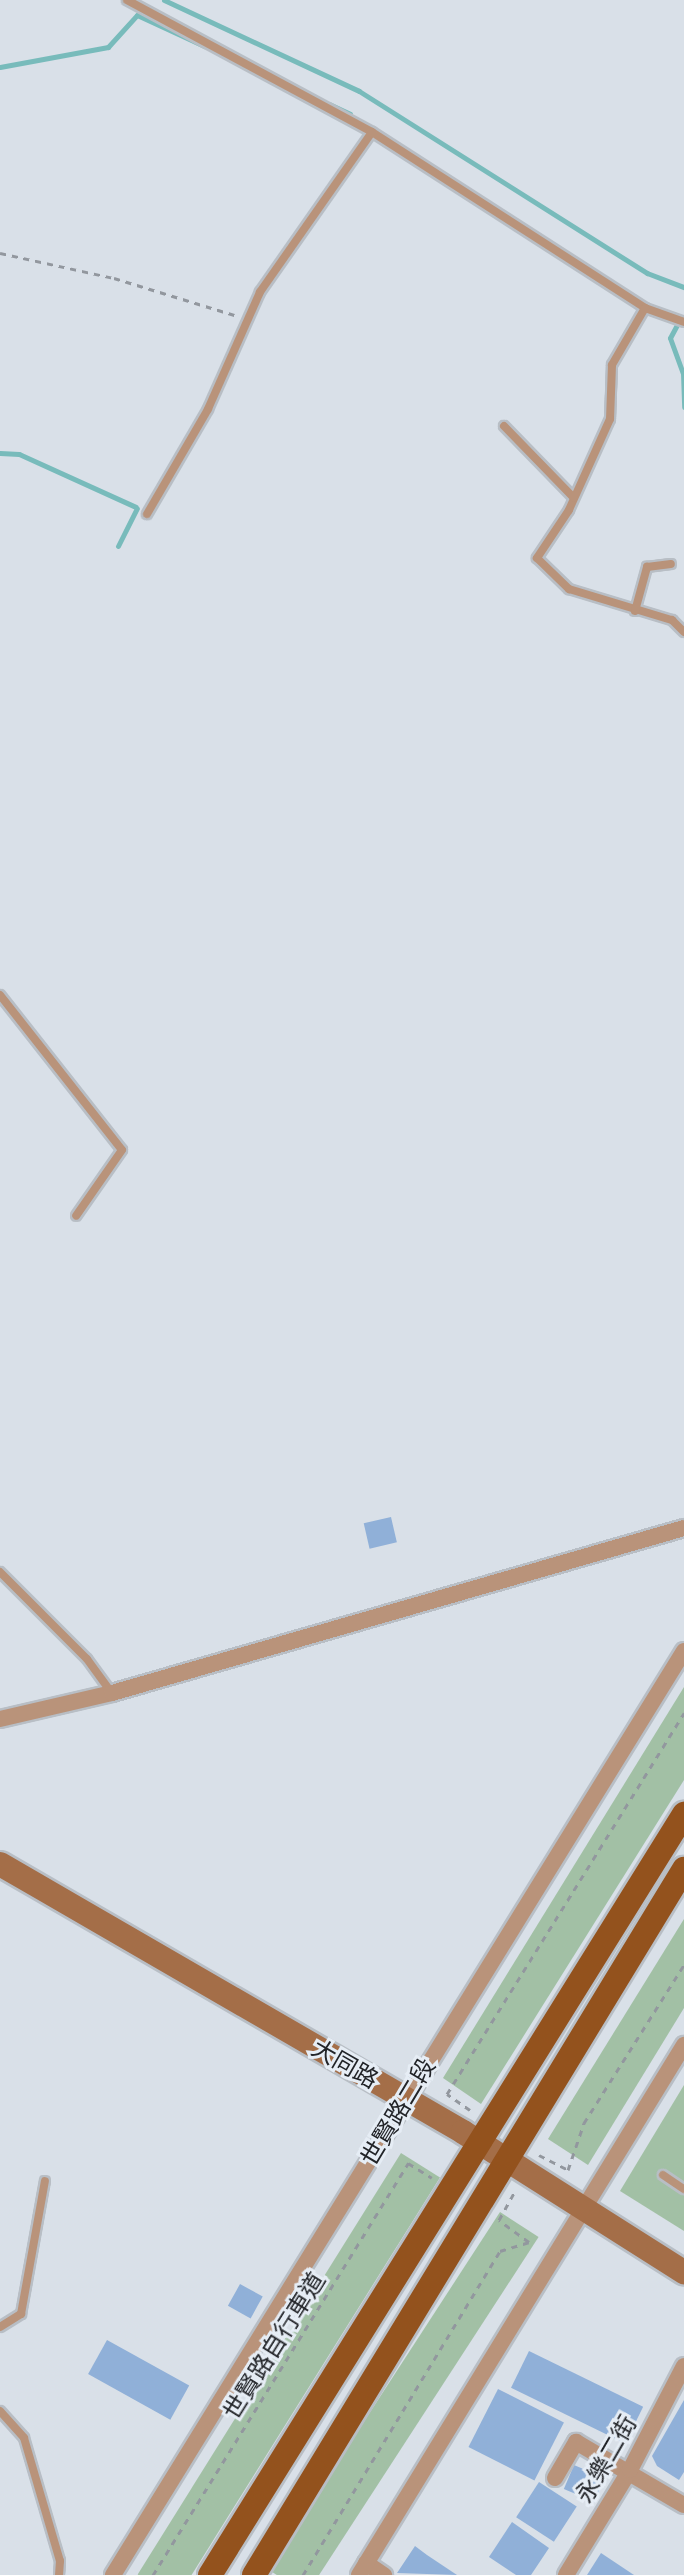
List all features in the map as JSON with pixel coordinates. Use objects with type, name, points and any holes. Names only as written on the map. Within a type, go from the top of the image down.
[{"type":"main road","points":[[210,2575],[684,1814]]},
{"type":"main road","points":[[254,2575],[684,1869]]},
{"type":"street","points":[[0,1719],[112,1693],[684,1528]]},
{"type":"street","name":"世賢路二段","points":[[113,2575],[684,1651]]},
{"type":"street","name":"大同路","points":[[0,1864],[508,2159],[684,2272]]},
{"type":"street","points":[[384,2575],[362,2569],[684,2045]]},
{"type":"street","name":"永樂二街","points":[[566,2575],[630,2470],[684,2366]]},
{"type":"street","points":[[555,2478],[576,2442],[630,2470],[684,2505]]},
{"type":"lane","points":[[127,0],[372,132],[645,308],[684,322]]},
{"type":"lane","points":[[147,514],[208,409],[249,320],[294,238],[372,132]]},
{"type":"lane","points":[[645,308],[612,365],[610,419],[574,498],[537,558],[569,589],[672,620],[684,632]]},
{"type":"lane","points":[[504,426],[574,498]]},
{"type":"lane","points":[[635,611],[647,567],[671,564]]},
{"type":"lane","points":[[0,995],[122,1150],[76,1216]]},
{"type":"lane","points":[[0,1572],[87,1659],[112,1693]]},
{"type":"lane","points":[[663,2175],[684,2189]]},
{"type":"lane","points":[[0,2327],[21,2314],[45,2181]]},
{"type":"lane","points":[[0,2411],[24,2438],[60,2561],[59,2575]]},
{"type":"path","points":[[0,253],[114,278],[249,320]]},
{"type":"path","points":[[475,2113],[447,2094],[684,1713]]},
{"type":"path","points":[[541,2153],[568,2170],[584,2123],[684,1965]]},
{"type":"path","name":"世賢路自行車道","points":[[153,2575],[408,2163],[436,2180]]},
{"type":"path","points":[[303,2575],[500,2251],[529,2242],[499,2220]]},
{"type":"green space","points":[[684,1687],[684,1780],[481,2104],[443,2078]]},
{"type":"green space","points":[[684,1919],[684,2008],[588,2165],[548,2139]]},
{"type":"green space","points":[[684,2085],[684,2231],[620,2191]]},
{"type":"green space","points":[[401,2153],[440,2177],[192,2575],[138,2574]]},
{"type":"green space","points":[[500,2212],[539,2237],[319,2575],[277,2575],[268,2569]]},
{"type":"building","points":[[391,1517],[397,1542],[370,1549],[364,1523]]},
{"type":"building","points":[[240,2284],[263,2297],[251,2318],[228,2306]]},
{"type":"building","points":[[107,2340],[189,2386],[170,2420],[88,2374]]},
{"type":"building","points":[[529,2351],[643,2407],[625,2444],[511,2388]]},
{"type":"building","points":[[498,2389],[564,2423],[534,2481],[468,2447]]},
{"type":"building","points":[[684,2400],[684,2472],[679,2480],[657,2466],[652,2456]]},
{"type":"building","points":[[574,2465],[604,2478],[594,2502],[564,2489]]},
{"type":"building","points":[[539,2482],[577,2507],[554,2542],[516,2517]]},
{"type":"building","points":[[512,2522],[549,2548],[531,2575],[516,2575],[489,2557]]},
{"type":"building","points":[[415,2546],[427,2555],[457,2575],[397,2573]]},
{"type":"building","points":[[601,2553],[634,2575],[587,2575]]},
{"type":"waterway","points":[[164,0],[359,91],[647,273],[684,287]]},
{"type":"waterway","points":[[0,67],[108,47],[137,15],[204,46]]},
{"type":"waterway","points":[[329,104],[350,114]]},
{"type":"waterway","points":[[679,321],[670,338],[683,373],[684,407]]},
{"type":"waterway","points":[[0,453],[19,454],[136,507]]},
{"type":"waterway","points":[[118,546],[137,508]]}]
